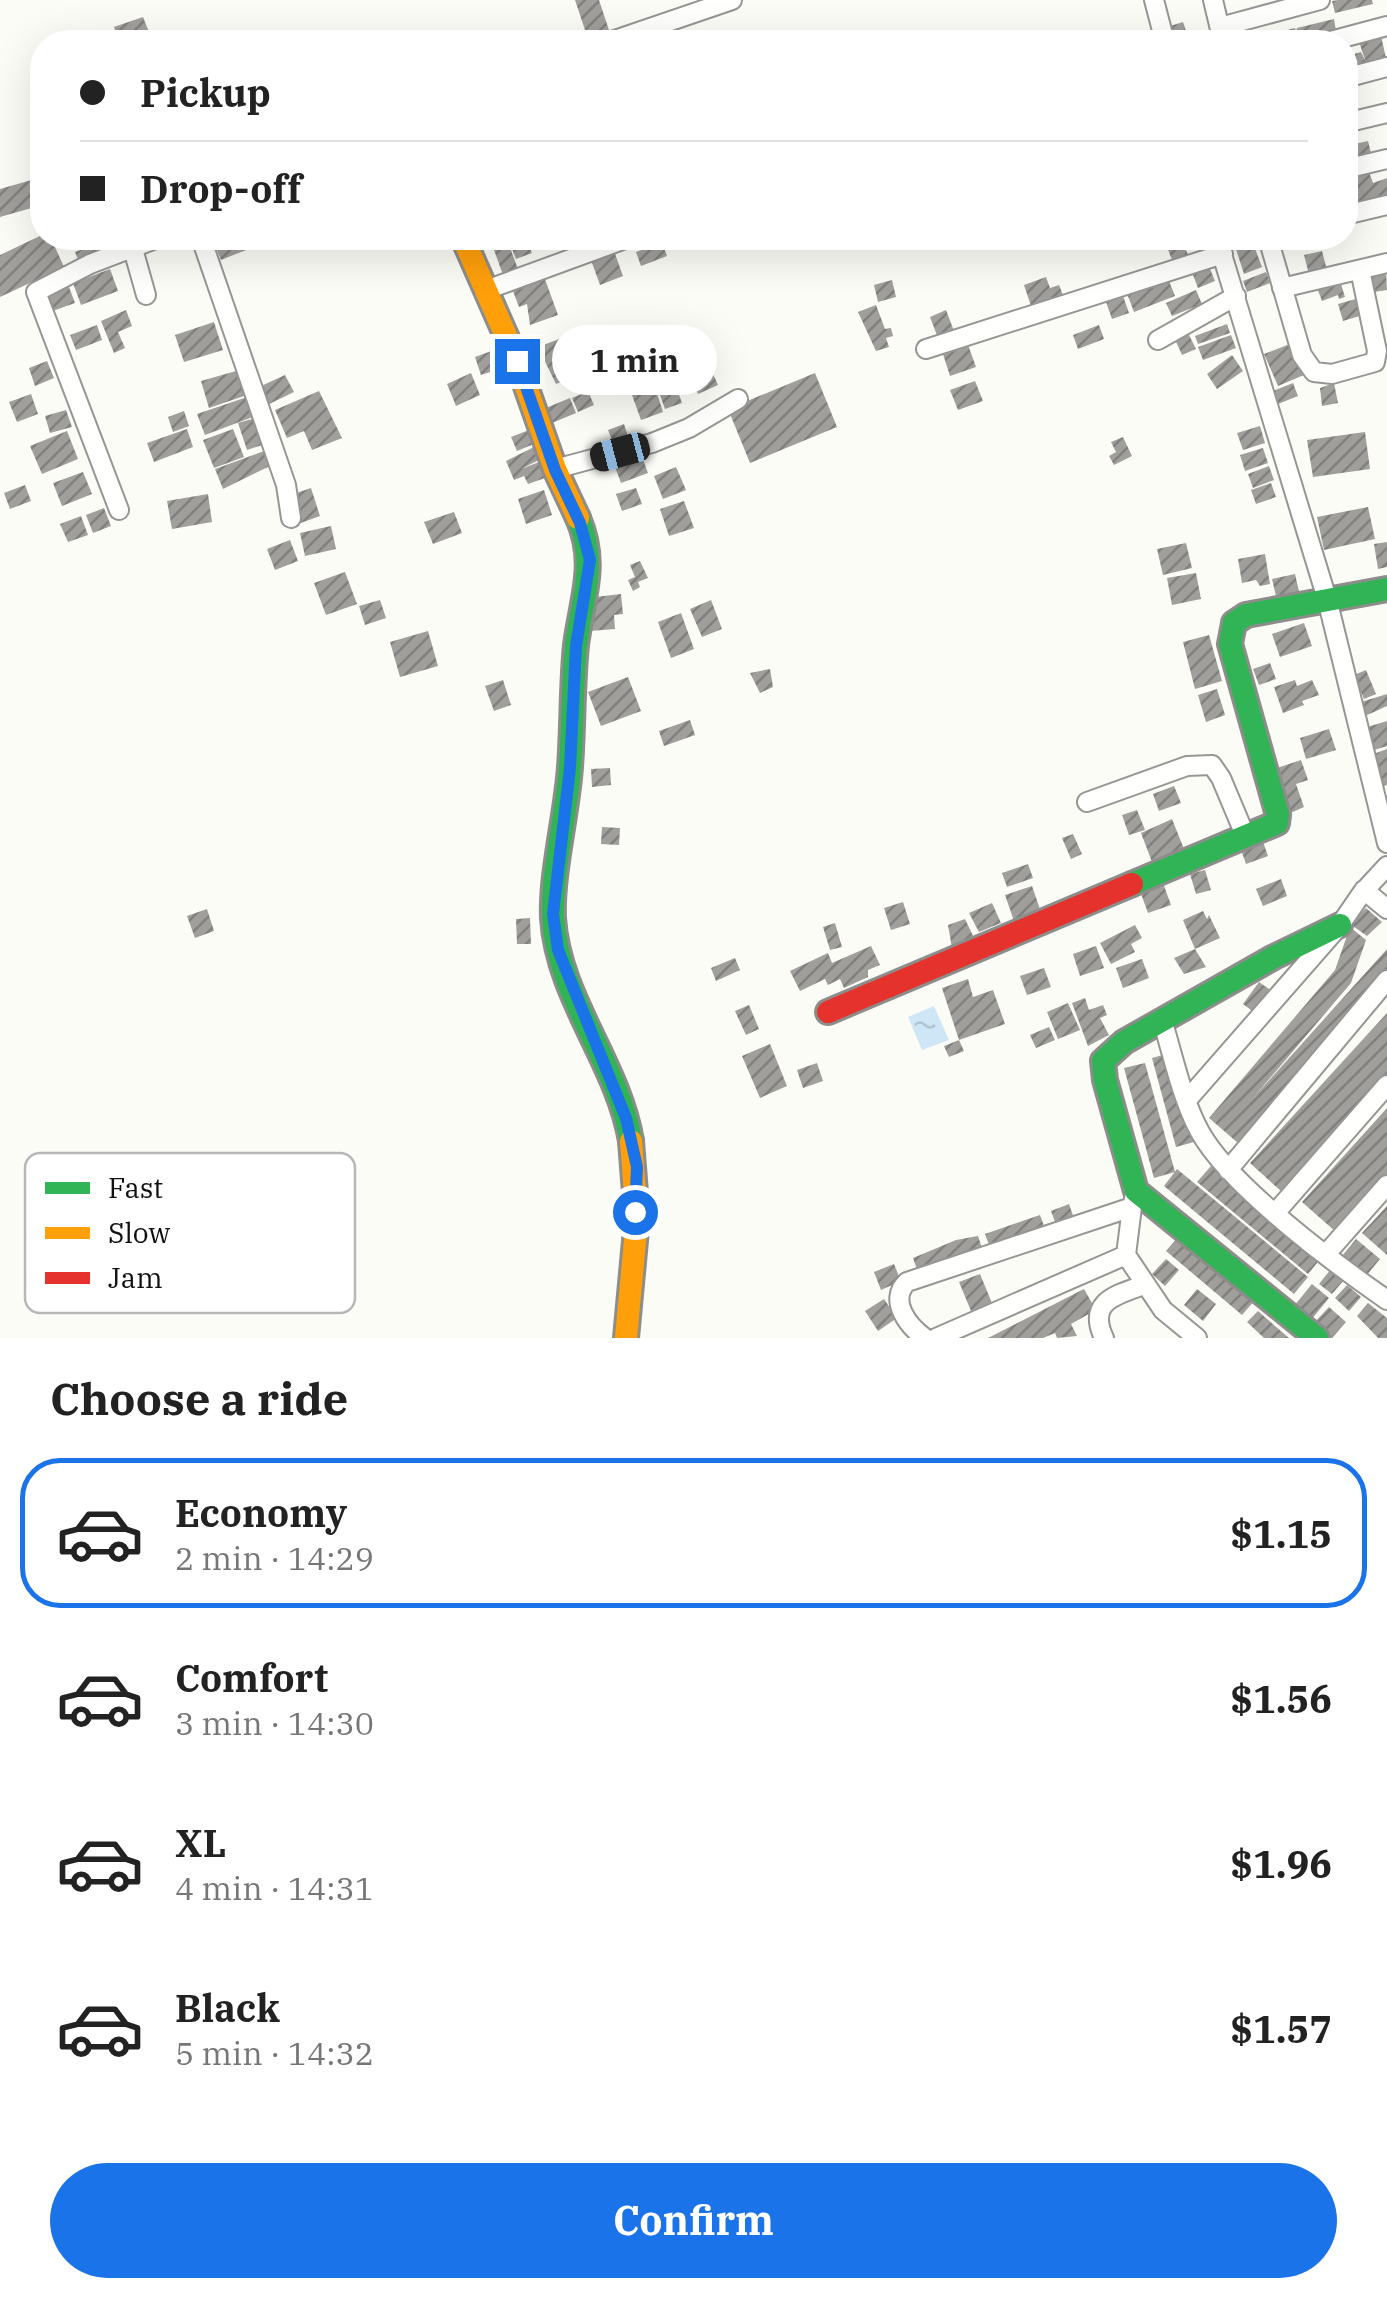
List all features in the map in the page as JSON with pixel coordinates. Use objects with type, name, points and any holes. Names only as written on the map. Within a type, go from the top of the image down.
[{"type":"street","points":[[644,30],[732,0]]},
{"type":"street","points":[[1154,0],[1161,30]]},
{"type":"street","points":[[1212,0],[1221,30]]},
{"type":"street","points":[[1236,30],[1320,0]]},
{"type":"street","points":[[1358,34],[1387,26]]},
{"type":"street","points":[[1358,75],[1387,67]]},
{"type":"street","points":[[1358,120],[1387,113]]},
{"type":"street","points":[[1358,166],[1387,159]]},
{"type":"street","points":[[1358,211],[1387,205]]},
{"type":"street","points":[[118,510],[36,292],[90,264],[130,250]]},
{"type":"street","points":[[133,250],[146,296]]},
{"type":"street","points":[[205,250],[286,486],[291,518]]},
{"type":"street","points":[[468,250],[517,361],[555,470],[580,523],[590,560],[576,646],[573,733],[553,914],[554,933],[566,972],[620,1097],[637,1167],[626,1338]]},
{"type":"street","points":[[486,290],[595,250]]},
{"type":"street","points":[[926,349],[1209,250]]},
{"type":"street","points":[[1221,250],[1327,600],[1387,843]]},
{"type":"street","points":[[1271,250],[1302,355],[1314,372],[1332,374],[1375,362],[1377,352],[1360,270]]},
{"type":"street","points":[[1282,288],[1387,264]]},
{"type":"street","points":[[1158,340],[1236,296]]},
{"type":"street","points":[[555,470],[652,443],[689,428],[738,399]]},
{"type":"street","points":[[828,1012],[1272,827],[1278,816],[1230,644],[1230,629],[1238,618],[1246,615],[1387,589]]},
{"type":"street","points":[[1087,802],[1188,766],[1212,765],[1222,778],[1245,835]]},
{"type":"street","points":[[1187,1100],[1387,866]]},
{"type":"street","points":[[1364,890],[1387,909]]},
{"type":"street","points":[[1178,1338],[1126,1255],[1134,1199],[1103,1061],[1112,1049],[1310,937],[1340,925]]},
{"type":"street","points":[[1228,1170],[1387,980]]},
{"type":"street","points":[[1163,1023],[1201,1134],[1228,1170],[1326,1254],[1383,1291]]},
{"type":"street","points":[[1276,1212],[1387,1085]]},
{"type":"street","points":[[1326,1254],[1387,1185]]},
{"type":"street","points":[[925,1338],[898,1303],[898,1293],[909,1280],[1134,1199]]},
{"type":"street","points":[[1134,1199],[1317,1338]]},
{"type":"street","points":[[936,1338],[1126,1255]]},
{"type":"street","points":[[1104,1338],[1097,1321],[1100,1308],[1111,1298],[1144,1285]]},
{"type":"street","points":[[1162,1310],[1197,1338]]},
{"type":"water","points":[[934,1006],[949,1040],[922,1050],[908,1017]]},
{"type":"building","points":[[575,0],[599,0],[609,30],[585,30]]},
{"type":"building","points":[[1372,0],[1373,4],[1335,13],[1332,1]]},
{"type":"building","points":[[143,17],[148,30],[115,30],[114,27]]},
{"type":"building","points":[[1334,19],[1336,30],[1296,30]]},
{"type":"building","points":[[1183,22],[1186,30],[1168,30],[1167,27]]},
{"type":"building","points":[[1380,31],[1387,63],[1358,71],[1358,53],[1366,62],[1358,38]]},
{"type":"building","points":[[1368,141],[1371,153],[1358,156],[1358,143]]},
{"type":"building","points":[[1369,172],[1373,183],[1387,178],[1387,195],[1358,203],[1358,175]]},
{"type":"building","points":[[30,180],[30,208],[0,217],[0,189]]},
{"type":"building","points":[[30,241],[30,250],[56,250],[64,267],[0,297],[0,255]]},
{"type":"building","points":[[80,250],[116,251],[80,264],[75,252]]},
{"type":"building","points":[[217,250],[246,250],[221,260]]},
{"type":"building","points":[[494,250],[511,250],[518,269],[503,275]]},
{"type":"building","points":[[512,250],[531,250],[532,253],[516,259]]},
{"type":"building","points":[[665,250],[667,256],[641,266],[636,252]]},
{"type":"building","points":[[1168,250],[1186,250],[1190,259],[1174,265]]},
{"type":"building","points":[[1236,250],[1256,250],[1262,267],[1244,274]]},
{"type":"building","points":[[614,251],[623,276],[600,285],[591,260]]},
{"type":"building","points":[[1322,251],[1327,270],[1309,274],[1304,255]]},
{"type":"building","points":[[110,269],[118,291],[81,305],[73,283]]},
{"type":"building","points":[[1210,269],[1215,281],[1198,288],[1193,275]]},
{"type":"building","points":[[1386,270],[1387,290],[1368,293],[1365,274]]},
{"type":"building","points":[[542,271],[558,315],[530,325],[527,304],[519,307],[510,283]]},
{"type":"building","points":[[1266,272],[1270,283],[1247,292],[1243,281]]},
{"type":"building","points":[[1167,276],[1175,296],[1134,312],[1126,291]]},
{"type":"building","points":[[1046,277],[1050,288],[1059,285],[1065,300],[1033,312],[1024,285]]},
{"type":"building","points":[[892,280],[896,297],[878,302],[874,285]]},
{"type":"building","points":[[1340,281],[1345,297],[1339,299],[1338,295],[1322,301],[1317,288]]},
{"type":"building","points":[[69,287],[75,303],[50,312],[44,296]]},
{"type":"building","points":[[1196,290],[1202,304],[1172,316],[1166,303]]},
{"type":"building","points":[[1122,293],[1129,313],[1112,319],[1105,299]]},
{"type":"building","points":[[1359,298],[1363,315],[1343,321],[1338,304]]},
{"type":"building","points":[[876,305],[885,329],[891,328],[893,336],[886,338],[889,347],[876,351],[858,312]]},
{"type":"building","points":[[126,310],[132,326],[118,332],[125,348],[114,353],[101,321]]},
{"type":"building","points":[[946,310],[954,331],[938,338],[930,317]]},
{"type":"building","points":[[214,322],[223,350],[184,362],[175,335]]},
{"type":"building","points":[[1227,324],[1230,333],[1198,344],[1195,336]]},
{"type":"building","points":[[97,325],[102,340],[76,350],[70,335]]},
{"type":"building","points":[[1099,325],[1104,339],[1078,349],[1073,335]]},
{"type":"building","points":[[1186,329],[1196,349],[1182,355],[1173,335]]},
{"type":"building","points":[[1231,335],[1236,348],[1203,360],[1198,347]]},
{"type":"building","points":[[567,336],[574,355],[579,353],[587,371],[556,384],[538,347]]},
{"type":"building","points":[[967,342],[976,367],[950,376],[942,351]]},
{"type":"building","points":[[1290,344],[1304,375],[1278,386],[1264,354]]},
{"type":"building","points":[[494,350],[500,369],[481,375],[475,357]]},
{"type":"building","points":[[1232,355],[1243,371],[1217,389],[1207,374]]},
{"type":"building","points":[[47,361],[54,378],[35,386],[29,368]]},
{"type":"building","points":[[709,365],[718,385],[698,394],[689,373]]},
{"type":"building","points":[[243,369],[250,394],[209,408],[201,381]]},
{"type":"building","points":[[471,373],[480,395],[456,406],[447,384]]},
{"type":"building","points":[[815,373],[837,427],[750,463],[728,409]]},
{"type":"building","points":[[285,375],[294,392],[261,408],[259,387]]},
{"type":"building","points":[[673,378],[682,403],[665,409],[656,384]]},
{"type":"building","points":[[975,381],[983,401],[958,410],[950,390]]},
{"type":"building","points":[[1293,383],[1298,396],[1278,404],[1273,391]]},
{"type":"building","points":[[1334,383],[1338,403],[1322,406],[1320,388]]},
{"type":"building","points":[[655,387],[663,412],[641,420],[632,395]]},
{"type":"building","points":[[319,391],[342,438],[312,450],[304,431],[287,438],[275,410]]},
{"type":"building","points":[[588,391],[594,405],[578,412],[572,398]]},
{"type":"building","points":[[31,394],[38,414],[17,422],[9,402]]},
{"type":"building","points":[[253,395],[258,415],[205,435],[197,414]]},
{"type":"building","points":[[570,398],[576,413],[547,425],[541,410]]},
{"type":"building","points":[[66,410],[72,427],[50,433],[45,416]]},
{"type":"building","points":[[184,411],[189,426],[173,432],[168,417]]},
{"type":"building","points":[[259,417],[265,444],[247,450],[238,423]]},
{"type":"building","points":[[624,424],[629,439],[614,445],[608,430]]},
{"type":"building","points":[[1260,426],[1265,443],[1243,450],[1237,433]]},
{"type":"building","points":[[187,429],[193,447],[154,462],[147,443]]},
{"type":"building","points":[[233,429],[244,457],[214,468],[203,440]]},
{"type":"building","points":[[529,430],[534,444],[517,451],[511,437]]},
{"type":"building","points":[[67,431],[78,459],[42,474],[30,446]]},
{"type":"building","points":[[1365,432],[1370,469],[1313,477],[1307,440]]},
{"type":"building","points":[[1123,437],[1132,456],[1114,465],[1109,456],[1116,452],[1111,442]]},
{"type":"building","points":[[534,447],[539,460],[521,469],[539,462],[545,478],[528,484],[524,476],[514,480],[506,461]]},
{"type":"building","points":[[1263,448],[1268,463],[1245,471],[1240,455]]},
{"type":"building","points":[[264,451],[270,466],[223,489],[215,469]]},
{"type":"building","points":[[641,454],[648,473],[621,483],[614,464]]},
{"type":"building","points":[[1269,466],[1274,480],[1253,488],[1248,474]]},
{"type":"building","points":[[676,467],[686,490],[663,499],[654,476]]},
{"type":"building","points":[[83,472],[92,494],[62,506],[53,483]]},
{"type":"building","points":[[1271,483],[1276,497],[1256,504],[1251,490]]},
{"type":"building","points":[[25,485],[31,501],[10,509],[4,493]]},
{"type":"building","points":[[311,488],[320,516],[298,524],[288,496]]},
{"type":"building","points":[[636,488],[642,504],[622,511],[616,494]]},
{"type":"building","points":[[544,490],[552,515],[526,524],[518,499]]},
{"type":"building","points":[[208,494],[212,522],[172,529],[167,501]]},
{"type":"building","points":[[684,501],[694,528],[669,536],[660,509]]},
{"type":"building","points":[[1368,507],[1375,539],[1324,550],[1317,517]]},
{"type":"building","points":[[104,508],[111,526],[93,533],[86,515]]},
{"type":"building","points":[[454,512],[462,533],[433,544],[424,522]]},
{"type":"building","points":[[81,516],[88,535],[68,542],[60,524]]},
{"type":"building","points":[[331,526],[336,549],[305,556],[300,533]]},
{"type":"building","points":[[290,540],[298,561],[275,570],[267,549]]},
{"type":"building","points":[[1387,542],[1387,567],[1378,569],[1374,544]]},
{"type":"building","points":[[1186,543],[1192,568],[1163,575],[1157,549]]},
{"type":"building","points":[[1265,554],[1270,584],[1260,586],[1256,580],[1242,583],[1238,559]]},
{"type":"building","points":[[640,561],[648,578],[638,582],[640,587],[633,591],[628,580],[635,577],[630,565]]},
{"type":"building","points":[[345,572],[357,604],[326,615],[314,583]]},
{"type":"building","points":[[1196,573],[1201,599],[1172,605],[1167,578]]},
{"type":"building","points":[[1295,574],[1301,600],[1278,605],[1272,579]]},
{"type":"building","points":[[621,594],[623,614],[614,615],[615,629],[590,631],[586,598]]},
{"type":"building","points":[[380,600],[386,618],[365,625],[359,606]]},
{"type":"building","points":[[711,600],[722,629],[702,637],[690,609]]},
{"type":"building","points":[[681,613],[694,649],[671,658],[658,622]]},
{"type":"building","points":[[1304,623],[1312,646],[1280,657],[1272,634]]},
{"type":"building","points":[[428,631],[438,666],[400,677],[390,642]]},
{"type":"building","points":[[1209,635],[1222,681],[1195,689],[1183,642]]},
{"type":"building","points":[[1270,663],[1276,679],[1259,685],[1253,669]]},
{"type":"building","points":[[770,669],[773,687],[760,693],[750,673]]},
{"type":"building","points":[[1366,670],[1376,694],[1364,699],[1354,675]]},
{"type":"building","points":[[628,677],[641,711],[601,726],[588,692]]},
{"type":"building","points":[[503,680],[511,705],[494,711],[485,686]]},
{"type":"building","points":[[1295,680],[1297,686],[1312,680],[1319,695],[1283,713],[1274,687]]},
{"type":"building","points":[[1217,689],[1225,715],[1206,722],[1198,695]]},
{"type":"building","points":[[1387,694],[1387,706],[1365,716],[1361,702]]},
{"type":"building","points":[[690,720],[695,735],[664,746],[659,731]]},
{"type":"building","points":[[1387,721],[1387,746],[1371,751],[1364,728]]},
{"type":"building","points":[[1329,729],[1336,750],[1306,759],[1300,738]]},
{"type":"building","points":[[1387,749],[1387,785],[1379,788],[1368,756]]},
{"type":"building","points":[[1301,760],[1308,780],[1296,784],[1304,807],[1279,818],[1271,770]]},
{"type":"building","points":[[610,768],[611,785],[592,787],[591,769]]},
{"type":"building","points":[[1174,786],[1181,803],[1159,811],[1153,794]]},
{"type":"building","points":[[1137,810],[1145,830],[1129,835],[1122,815]]},
{"type":"building","points":[[1172,819],[1184,849],[1152,862],[1141,833]]},
{"type":"building","points":[[602,827],[620,828],[619,845],[601,844]]},
{"type":"building","points":[[1073,834],[1082,854],[1071,859],[1062,838]]},
{"type":"building","points":[[1261,836],[1268,856],[1246,864],[1239,844]]},
{"type":"building","points":[[1028,864],[1033,878],[1007,887],[1002,873]]},
{"type":"building","points":[[1205,870],[1211,890],[1196,894],[1190,874]]},
{"type":"building","points":[[1281,879],[1287,896],[1263,906],[1256,889]]},
{"type":"building","points":[[1163,883],[1171,905],[1148,913],[1140,891]]},
{"type":"building","points":[[1032,886],[1041,912],[1014,921],[1005,895]]},
{"type":"building","points":[[903,902],[910,924],[891,930],[884,908]]},
{"type":"building","points":[[992,903],[1001,923],[979,932],[969,913]]},
{"type":"building","points":[[1366,908],[1382,922],[1367,936],[1350,924]]},
{"type":"building","points":[[207,909],[214,931],[195,938],[187,916]]},
{"type":"building","points":[[1203,911],[1220,938],[1195,949],[1183,920]]},
{"type":"building","points":[[530,918],[531,944],[517,944],[516,919]]},
{"type":"building","points":[[965,919],[978,946],[953,954],[948,925]]},
{"type":"building","points":[[835,923],[842,947],[830,950],[823,927]]},
{"type":"building","points":[[1135,925],[1142,938],[1131,944],[1135,952],[1111,964],[1100,943]]},
{"type":"building","points":[[1350,927],[1366,940],[1351,983],[1254,1097],[1387,949],[1387,976],[1238,1143],[1209,1118],[1335,970]]},
{"type":"building","points":[[871,946],[880,965],[868,970],[868,977],[844,988],[840,979],[828,985],[825,979],[800,991],[790,971],[828,953],[832,963]]},
{"type":"building","points":[[1096,946],[1104,968],[1080,976],[1073,954]]},
{"type":"building","points":[[1195,949],[1206,967],[1184,974],[1174,958]]},
{"type":"building","points":[[735,958],[740,970],[716,981],[711,968]]},
{"type":"building","points":[[1142,959],[1149,978],[1123,988],[1116,968]]},
{"type":"building","points":[[1044,968],[1051,987],[1027,995],[1020,976]]},
{"type":"building","points":[[968,979],[973,997],[993,990],[1005,1024],[959,1040],[942,988]]},
{"type":"building","points":[[1259,982],[1272,991],[1255,1013],[1243,1004]]},
{"type":"building","points":[[1085,998],[1089,1010],[1103,1005],[1107,1015],[1100,1018],[1109,1035],[1088,1046],[1072,1003]]},
{"type":"building","points":[[1068,1003],[1080,1030],[1058,1039],[1047,1012]]},
{"type":"building","points":[[749,1005],[759,1029],[746,1035],[735,1011]]},
{"type":"building","points":[[1387,1013],[1387,1077],[1282,1192],[1250,1163]]},
{"type":"building","points":[[1049,1027],[1055,1040],[1036,1048],[1030,1035]]},
{"type":"building","points":[[959,1040],[964,1051],[949,1057],[944,1046]]},
{"type":"building","points":[[770,1044],[787,1086],[760,1098],[742,1056]]},
{"type":"building","points":[[1170,1053],[1194,1142],[1176,1147],[1152,1058]]},
{"type":"building","points":[[817,1063],[823,1081],[803,1088],[797,1070]]},
{"type":"building","points":[[1145,1063],[1175,1172],[1154,1178],[1124,1068]]},
{"type":"building","points":[[1387,1108],[1387,1175],[1336,1232],[1302,1202]]},
{"type":"building","points":[[1211,1166],[1322,1257],[1308,1274],[1197,1182]]},
{"type":"building","points":[[1177,1169],[1308,1277],[1294,1294],[1164,1186]]},
{"type":"building","points":[[1069,1204],[1076,1224],[1058,1230],[1051,1211]]},
{"type":"building","points":[[1387,1206],[1387,1255],[1362,1233]]},
{"type":"building","points":[[1040,1215],[1047,1234],[992,1253],[985,1234]]},
{"type":"building","points":[[1180,1235],[1256,1299],[1242,1315],[1166,1251]]},
{"type":"building","points":[[978,1236],[984,1254],[919,1275],[913,1258],[956,1240]]},
{"type":"building","points":[[1356,1239],[1380,1259],[1366,1276],[1342,1256]]},
{"type":"building","points":[[1166,1259],[1179,1270],[1165,1286],[1152,1274]]},
{"type":"building","points":[[894,1264],[901,1281],[881,1290],[874,1272]]},
{"type":"building","points":[[1331,1269],[1344,1280],[1332,1294],[1319,1284]]},
{"type":"building","points":[[980,1274],[992,1303],[971,1311],[959,1282]]},
{"type":"building","points":[[1312,1284],[1329,1298],[1311,1320],[1294,1306]]},
{"type":"building","points":[[1347,1285],[1361,1297],[1349,1311],[1335,1298]]},
{"type":"building","points":[[1084,1289],[1096,1310],[1071,1324],[1077,1336],[1057,1338],[1055,1333],[1043,1338],[988,1338]]},
{"type":"building","points":[[1197,1289],[1216,1304],[1203,1321],[1184,1305]]},
{"type":"building","points":[[884,1299],[897,1318],[878,1331],[865,1311]]},
{"type":"building","points":[[1368,1303],[1387,1318],[1387,1338],[1378,1338],[1357,1316]]},
{"type":"building","points":[[1329,1307],[1346,1322],[1332,1338],[1314,1323]]},
{"type":"building","points":[[1258,1311],[1289,1338],[1264,1338],[1247,1322]]},
{"type":"traffic: fast","points":[[578,518],[588,566],[576,645],[570,767],[554,882],[553,918],[565,976],[614,1084],[631,1141]]},
{"type":"traffic: fast","points":[[1132,884],[1277,823],[1230,644],[1234,623],[1246,615],[1387,589]]},
{"type":"traffic: fast","points":[[1317,1338],[1136,1191],[1103,1061],[1124,1042],[1274,957],[1340,925]]},
{"type":"traffic: slow","points":[[468,250],[517,361],[555,469],[578,518]]},
{"type":"traffic: slow","points":[[626,1338],[637,1219],[631,1141]]},
{"type":"traffic: jam","points":[[828,1012],[1132,884]]},
{"type":"route","points":[[517,361],[555,470],[580,523],[590,560],[576,646],[573,733],[554,933],[566,972],[620,1097],[637,1167],[635,1212]]}]
